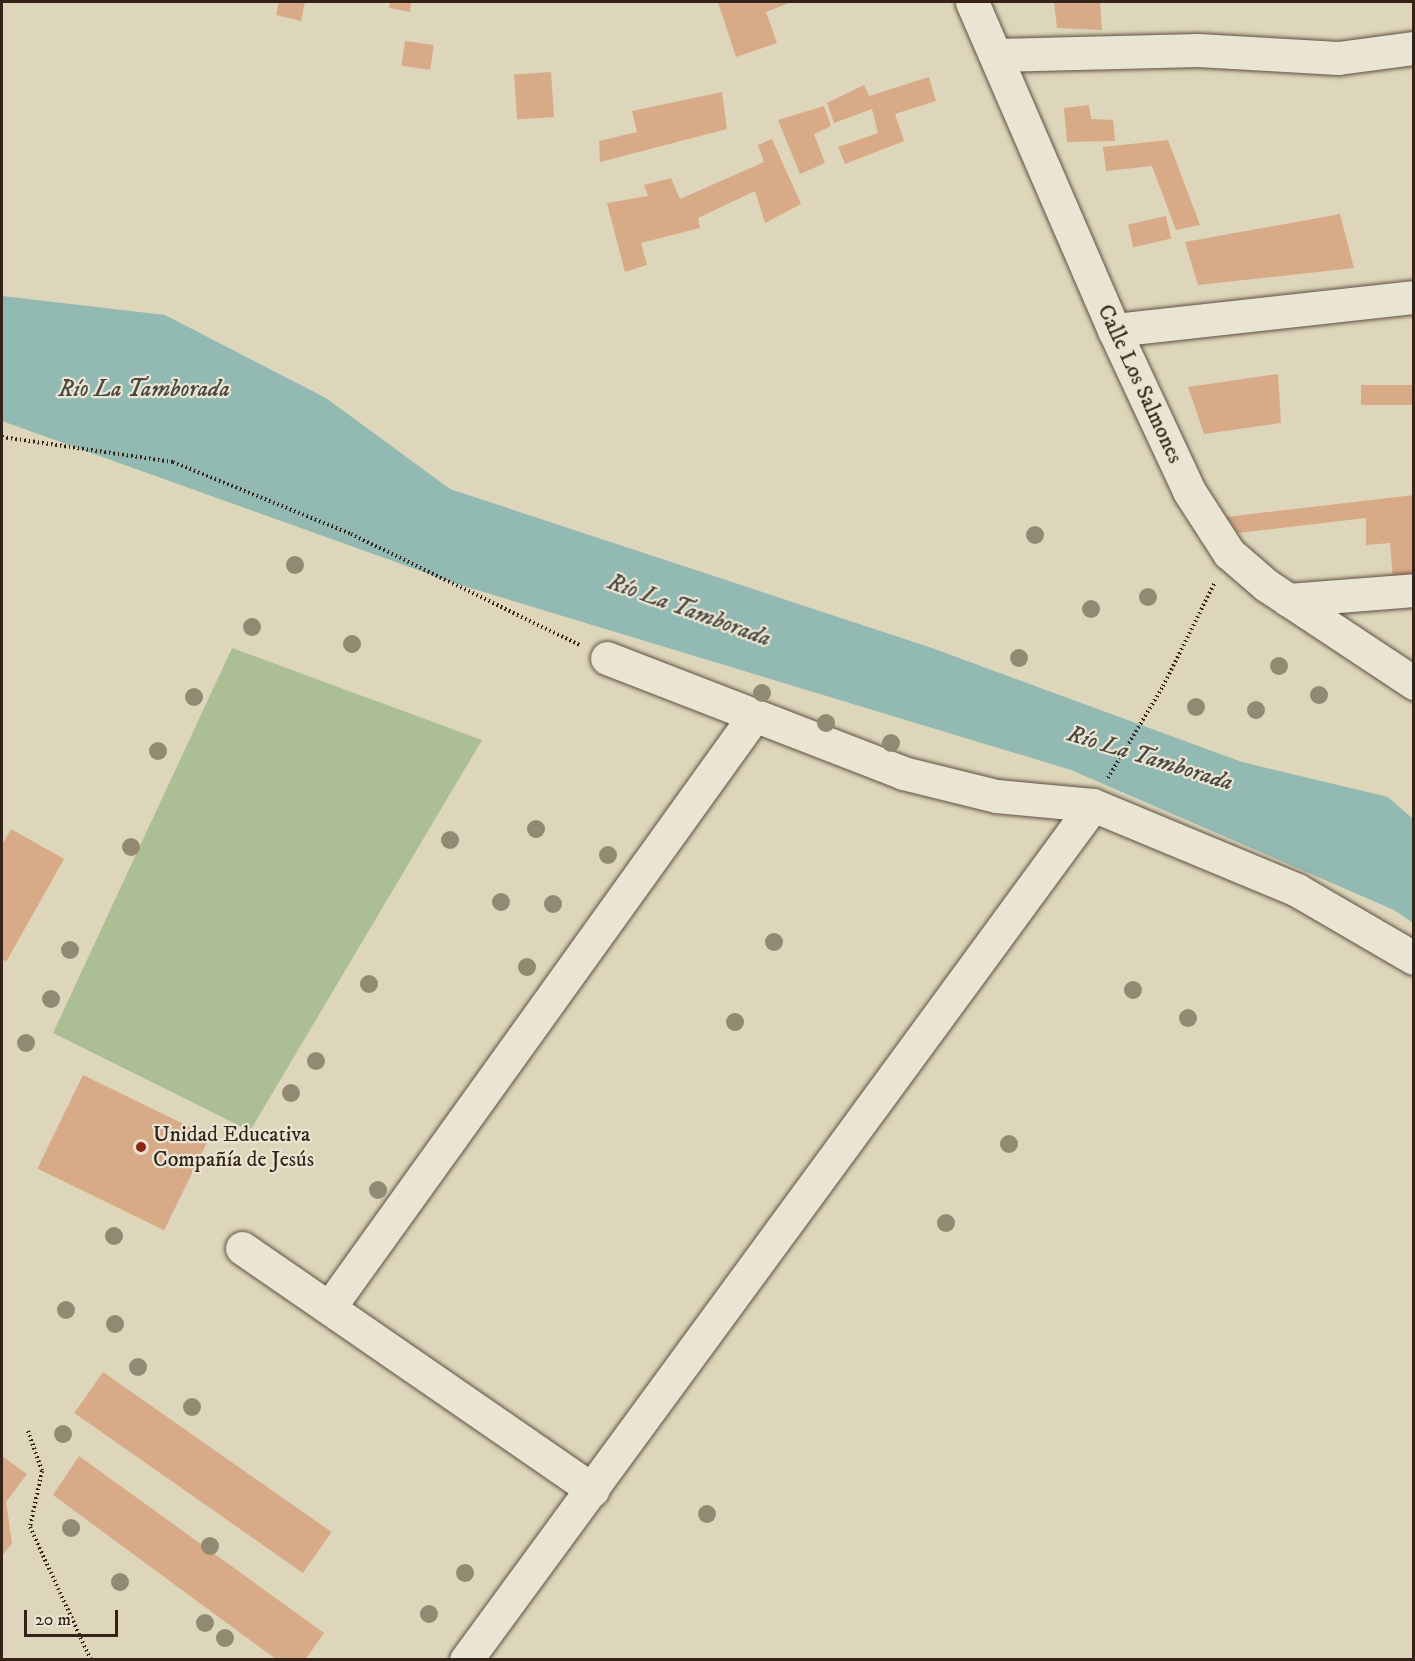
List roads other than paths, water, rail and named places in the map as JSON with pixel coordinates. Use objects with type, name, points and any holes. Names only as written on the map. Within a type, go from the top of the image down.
[{"type":"street","name":"Calle Los Salmones","points":[[972,2],[1114,330],[1189,491],[1228,553],[1288,600],[1413,683]]},
{"type":"street","points":[[996,55],[1198,50],[1338,57],[1413,48]]},
{"type":"street","points":[[1114,330],[1413,297]]},
{"type":"street","points":[[1288,600],[1413,590]]},
{"type":"street","points":[[607,658],[903,773],[996,796],[1093,805],[1297,890],[1413,958]]},
{"type":"street","points":[[331,1305],[754,716]]},
{"type":"street","points":[[466,1659],[593,1490],[1093,805]]},
{"type":"street","points":[[242,1248],[331,1305],[593,1490]]},
{"type":"water","name":"Río La Tamborada","points":[[2,296],[165,315],[326,398],[450,489],[932,648],[1242,762],[1388,797],[1413,819],[1413,923],[1394,910],[1071,770],[457,584],[2,421]]},
{"type":"place","name":"Unidad Educativa Compañía de Jesús","points":[[141,1147]]}]
